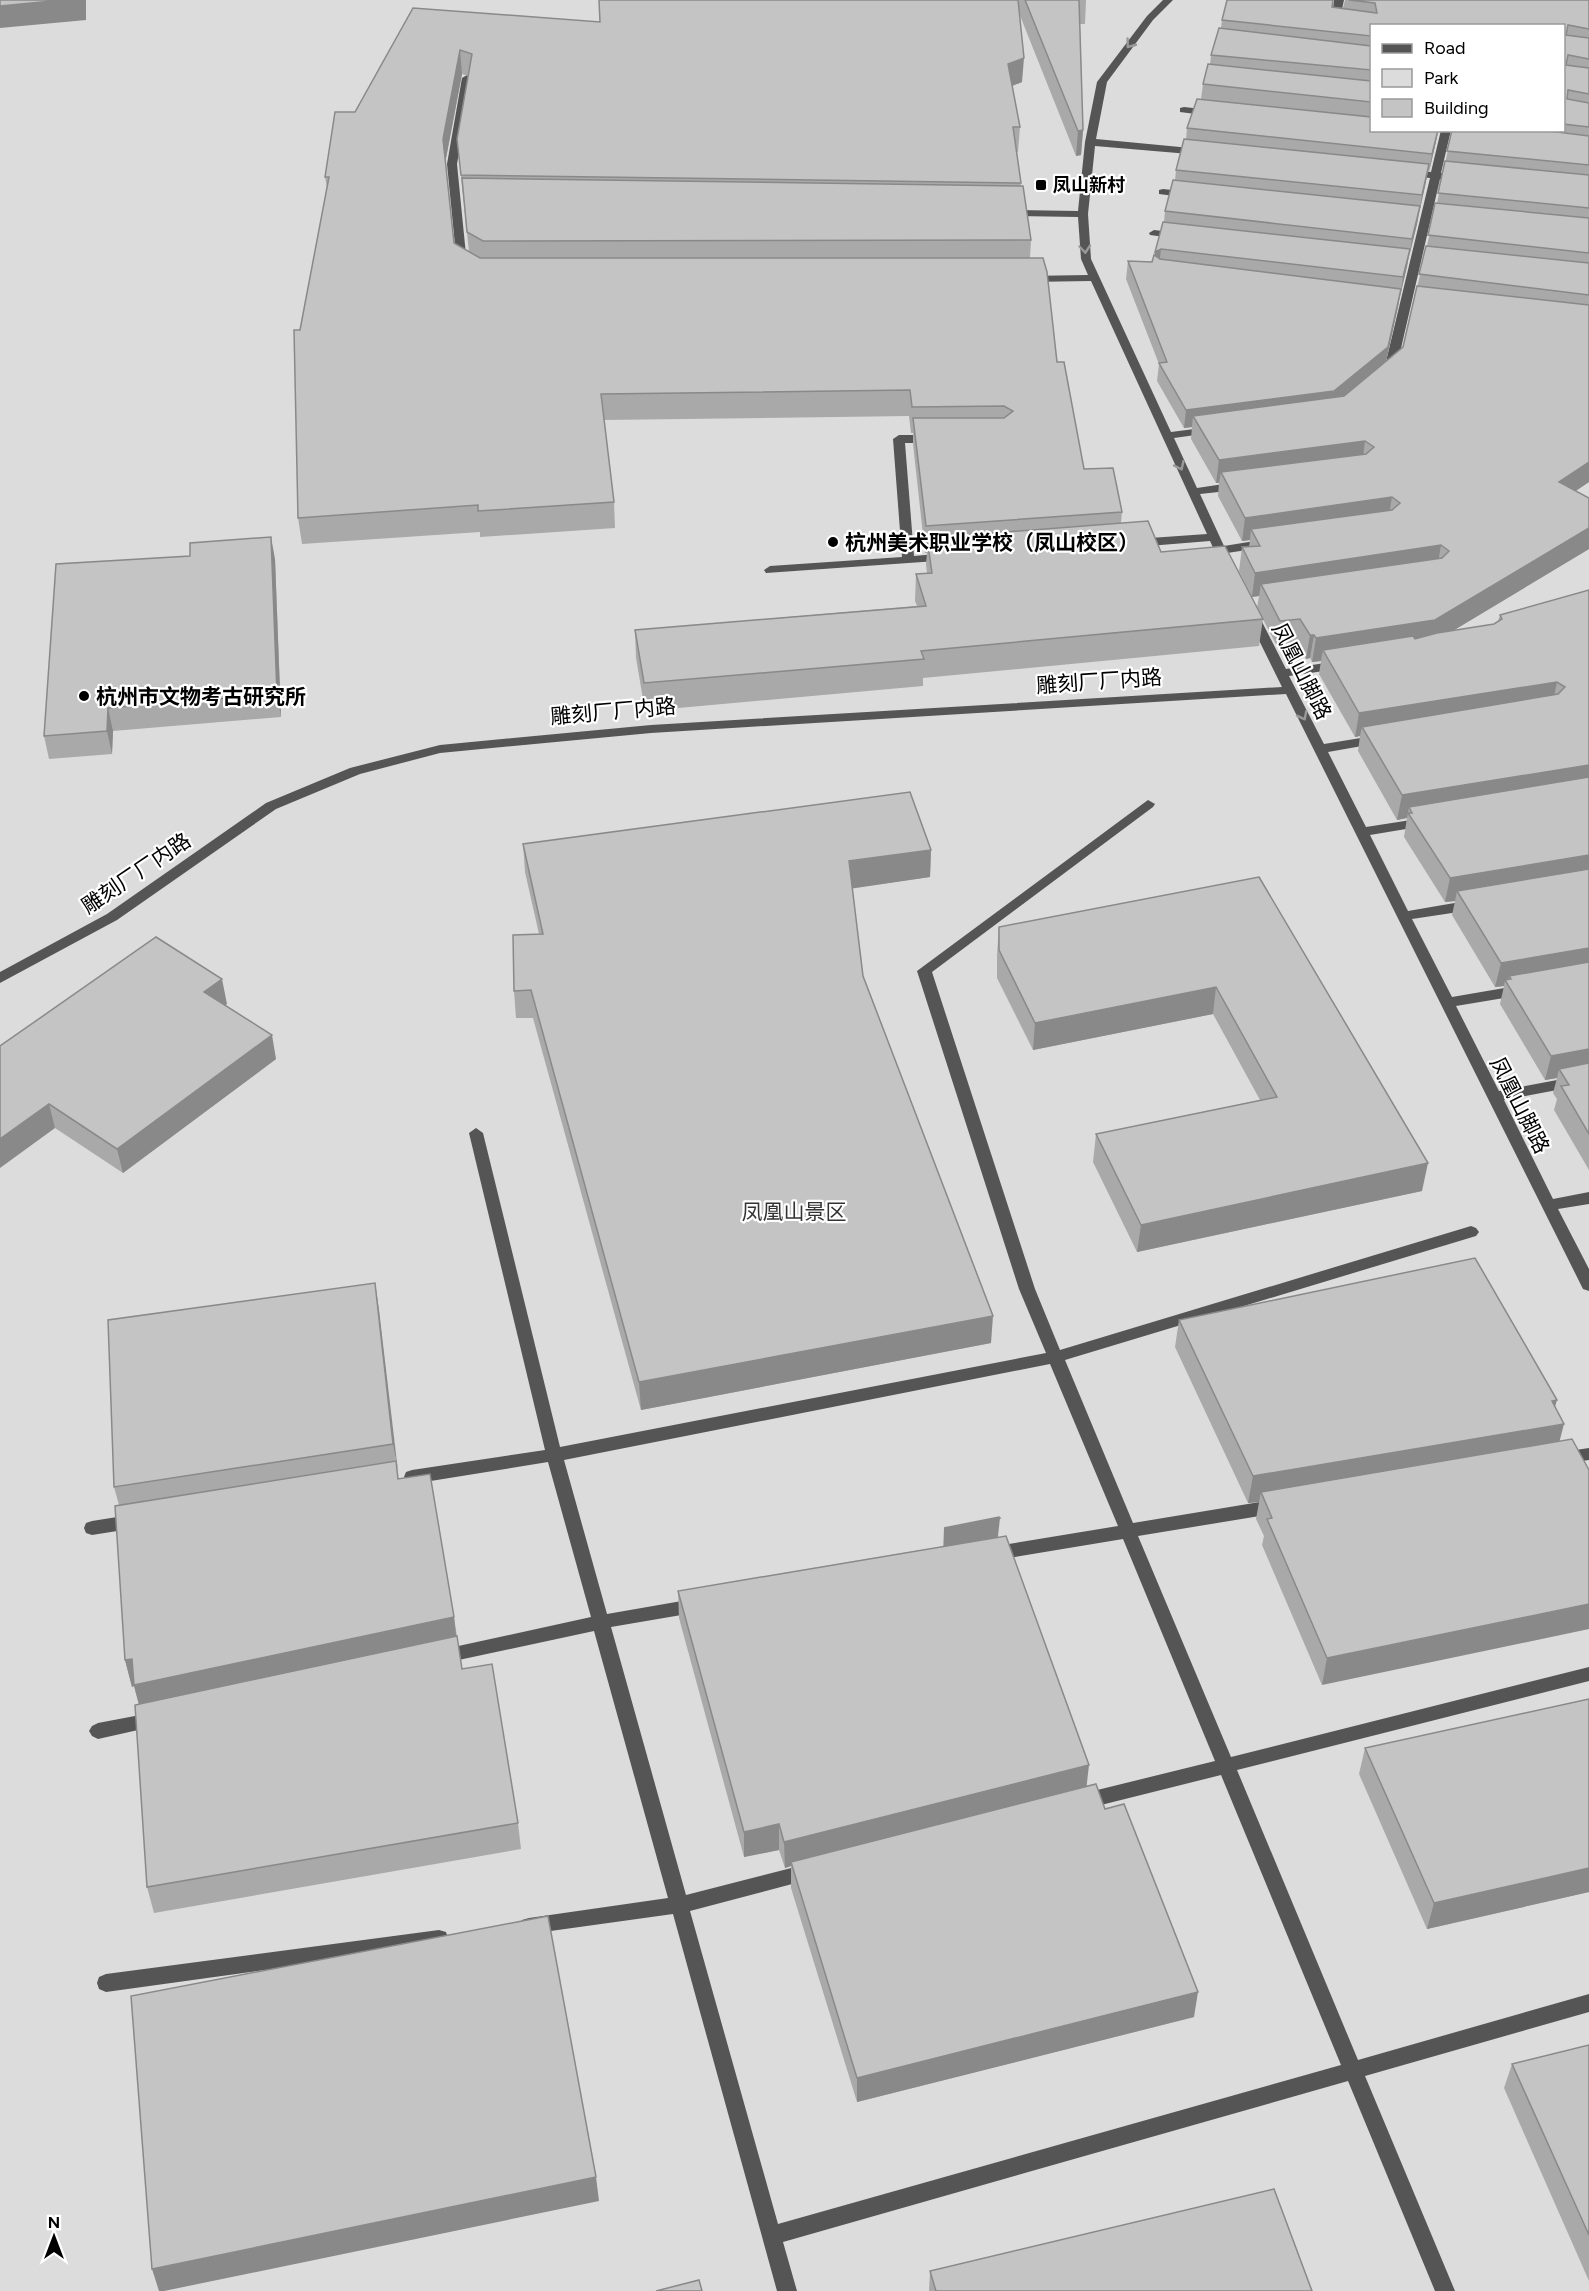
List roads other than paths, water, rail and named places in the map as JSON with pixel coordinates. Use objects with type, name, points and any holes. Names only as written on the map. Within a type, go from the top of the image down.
[{"type":"street","points":[[1168,0],[1150,18],[1102,82],[1090,142],[1083,214],[1086,259],[1093,279],[1192,492],[1236,581]]},
{"type":"street","points":[[1339,0],[1334,25],[1370,30]]},
{"type":"street","points":[[467,78],[452,164],[461,205],[463,268],[473,274]]},
{"type":"street","points":[[1184,110],[1219,114]]},
{"type":"street","points":[[1384,375],[1392,368],[1444,136]]},
{"type":"street","points":[[1090,142],[1209,153]]},
{"type":"street","points":[[1399,172],[1470,179]]},
{"type":"street","points":[[1163,192],[1199,195]]},
{"type":"street","points":[[1000,213],[1083,214]]},
{"type":"street","points":[[1154,233],[1188,237]]},
{"type":"street","points":[[1010,279],[1093,279]]},
{"type":"street","points":[[1166,436],[1223,429]]},
{"type":"street","points":[[908,560],[898,440],[945,439]]},
{"type":"street","points":[[1192,492],[1249,485]]},
{"type":"street","points":[[1118,545],[1214,537]]},
{"type":"street","points":[[1220,550],[1276,542]]},
{"type":"street","points":[[770,570],[955,557]]},
{"type":"street","name":"凤凰山脚路","points":[[1246,603],[1589,1285]]},
{"type":"street","points":[[1282,673],[1351,663]]},
{"type":"street","name":"雕刻厂厂内路","points":[[0,978],[112,918],[271,806],[355,771],[440,749],[651,729],[1290,690]]},
{"type":"street","points":[[1320,749],[1390,738]]},
{"type":"street","points":[[1148,804],[924,970],[1027,1289],[1445,2291]]},
{"type":"street","points":[[1362,832],[1441,819]]},
{"type":"street","points":[[1404,916],[1485,902]]},
{"type":"street","points":[[1448,1003],[1542,986]]},
{"type":"street","points":[[1494,1097],[1589,1079]]},
{"type":"street","points":[[476,1133],[554,1455],[786,2291]]},
{"type":"street","points":[[1549,1205],[1589,1197]]},
{"type":"street","points":[[392,1480],[554,1455],[1056,1357],[1471,1232]]},
{"type":"street","points":[[1542,1462],[1589,1454]]},
{"type":"street","points":[[976,1557],[1294,1503]]},
{"type":"street","points":[[92,1528],[150,1519]]},
{"type":"street","points":[[426,1660],[601,1622],[718,1601]]},
{"type":"street","points":[[1063,1807],[1589,1674]]},
{"type":"street","points":[[98,1731],[168,1716]]},
{"type":"street","points":[[516,1927],[680,1905],[831,1866]]},
{"type":"street","points":[[106,1983],[457,1935]]},
{"type":"street","points":[[771,2236],[1589,2003]]},
{"type":"place","name":"凤山新村","points":[[1041,185]]},
{"type":"place","name":"杭州美术职业学校（凤山校区）","points":[[833,542]]},
{"type":"place","name":"杭州市文物考古研究所","points":[[84,696]]},
{"type":"park label","name":"凤凰山景区","points":[[794,1211]]}]
